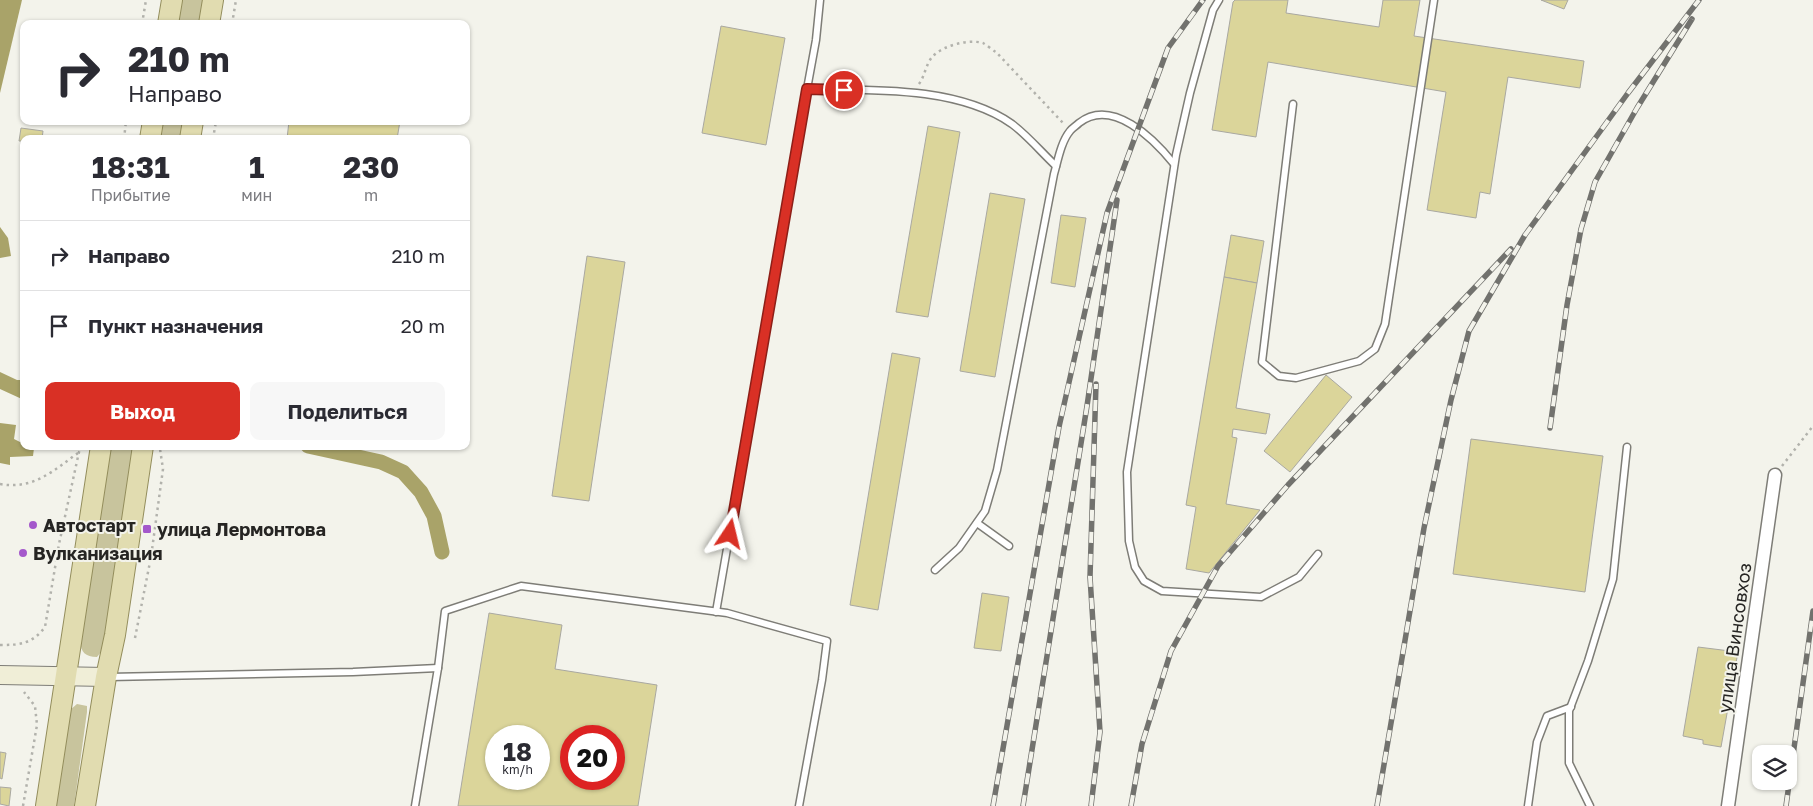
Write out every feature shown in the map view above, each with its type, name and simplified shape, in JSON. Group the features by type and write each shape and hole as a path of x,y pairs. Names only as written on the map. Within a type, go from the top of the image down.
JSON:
{"main road":[{"path":"169,20 172,0"},
{"path":"210,20 213,0"},
{"path":"46,806 101,450"},
{"path":"85,806 106,677 115,635 142,450"},
{"path":"0,675 106,677"}],"street":[{"name":"улица Винсовхоз","path":"1728,806 1776,475"}],"lane":[{"path":"716,612 816,40 820,0"},
{"path":"1219,0 1213,10 1190,93 1174,164 1127,472 1129,541 1135,567 1144,581 1162,591 1261,598 1299,577 1318,554"},
{"path":"1293,104 1262,362 1279,376 1296,378 1359,361 1375,349 1385,324 1434,0"},
{"path":"807,89 934,95 987,109 1012,125 1056,166"},
{"path":"934,570 959,548 985,511 997,470 1056,166 1070,130 1085,119 1097,115 1121,118 1142,131 1159,145 1174,164"},
{"path":"1590,806 1569,762 1569,711 1588,662 1613,579 1627,447"},
{"path":"976,523 1009,546"},
{"path":"415,806 438,668 445,611 521,586 727,613 827,641 822,680 799,806"},
{"path":"106,677 353,672 438,668"},
{"path":"1528,806 1537,742 1547,716 1571,707"}],"path":[{"path":"143,20 146,0"},
{"path":"233,20 236,0"},
{"path":"901,92 917,86 923,79 932,56 966,42 983,44 996,52 1070,130"},
{"path":"1776,475 1813,426"},
{"path":"135,638 151,557 163,469 161,450"},
{"path":"0,484 10,486 34,482 50,474 79,452"},
{"path":"0,645 27,642 38,637 45,627 79,452"},
{"path":"18,692 25,693 35,706 37,725 23,806"}],"shaded area":[{"path":"0,0 22,0 0,93"},
{"path":"179,0 204,0 201,20 176,20"},
{"path":"159,125 184,125 182,135 158,135"},
{"path":"0,227 8,238 11,256 0,258"},
{"path":"0,372 20,380 20,398 0,389"},
{"path":"0,423 16,425 14,439 20,442 20,450 34,450 33,456 10,457 10,465 0,463"},
{"path":"109,450 133,450 104,644 97,657 93,657 84,653 80,641"},
{"path":"77,704 87,706 87,712 74,806 56,806 70,710"}],"building":[{"path":"1235,0 1288,0 1286,13 1379,27 1383,0 1420,0 1414,36 1584,61 1580,88 1508,77 1490,194 1480,192 1476,218 1427,210 1446,92 1268,62 1256,137 1212,130 1233,2"},
{"path":"1541,0 1568,0 1564,9"},
{"path":"721,26 785,38 766,145 702,133"},
{"path":"289,125 399,125 398,135 287,135"},
{"path":"928,126 960,132 928,317 896,312"},
{"path":"21,128 43,131 42,135 20,135 19,141"},
{"path":"990,193 1025,199 995,377 960,371"},
{"path":"1061,215 1086,218 1075,287 1051,283"},
{"path":"1231,235 1264,241 1257,283 1224,277"},
{"path":"587,256 625,262 589,501 552,496"},
{"path":"1224,277 1257,283 1236,408 1270,414 1266,434 1233,429 1232,437 1237,438 1226,504 1260,510 1209,573 1186,569 1196,507 1186,505"},
{"path":"892,353 920,358 878,610 850,605"},
{"path":"1326,375 1352,397 1290,472 1264,451"},
{"path":"1471,439 1603,456 1585,592 1453,574"},
{"path":"982,593 1009,597 1001,651 974,648"},
{"path":"489,613 562,625 555,669 657,685 638,806 458,806"},
{"path":"1698,647 1738,652 1721,747 1703,744 1703,740 1683,736"},
{"path":"0,752 6,753 2,779 0,778"},
{"path":"0,787 11,788 9,806 0,804"}],"waterway":[{"path":"326,450 381,462 403,472 421,492 434,516 442,552"}],"railway":[{"path":"993,806 1059,427 1107,213 1168,48 1203,0"},
{"path":"1377,806 1424,528 1451,400 1469,331 1525,235 1628,93 1699,0"},
{"path":"1550,428 1567,305 1581,229 1595,182 1637,108 1692,19"},
{"path":"1023,806 1087,406 1117,200"},
{"path":"1131,806 1142,744 1171,651 1218,566 1288,485 1511,249"},
{"path":"1091,806 1100,732 1090,577 1096,384"},
{"path":"1786,806 1813,611"}],"place":[{"name":"Автостарт","path":"33,525"},
{"name":"улица Лермонтова","path":"147,529"},
{"name":"Вулканизация","path":"23,553"}],"route":[{"path":"730,534 807,89 844,90"}]}
